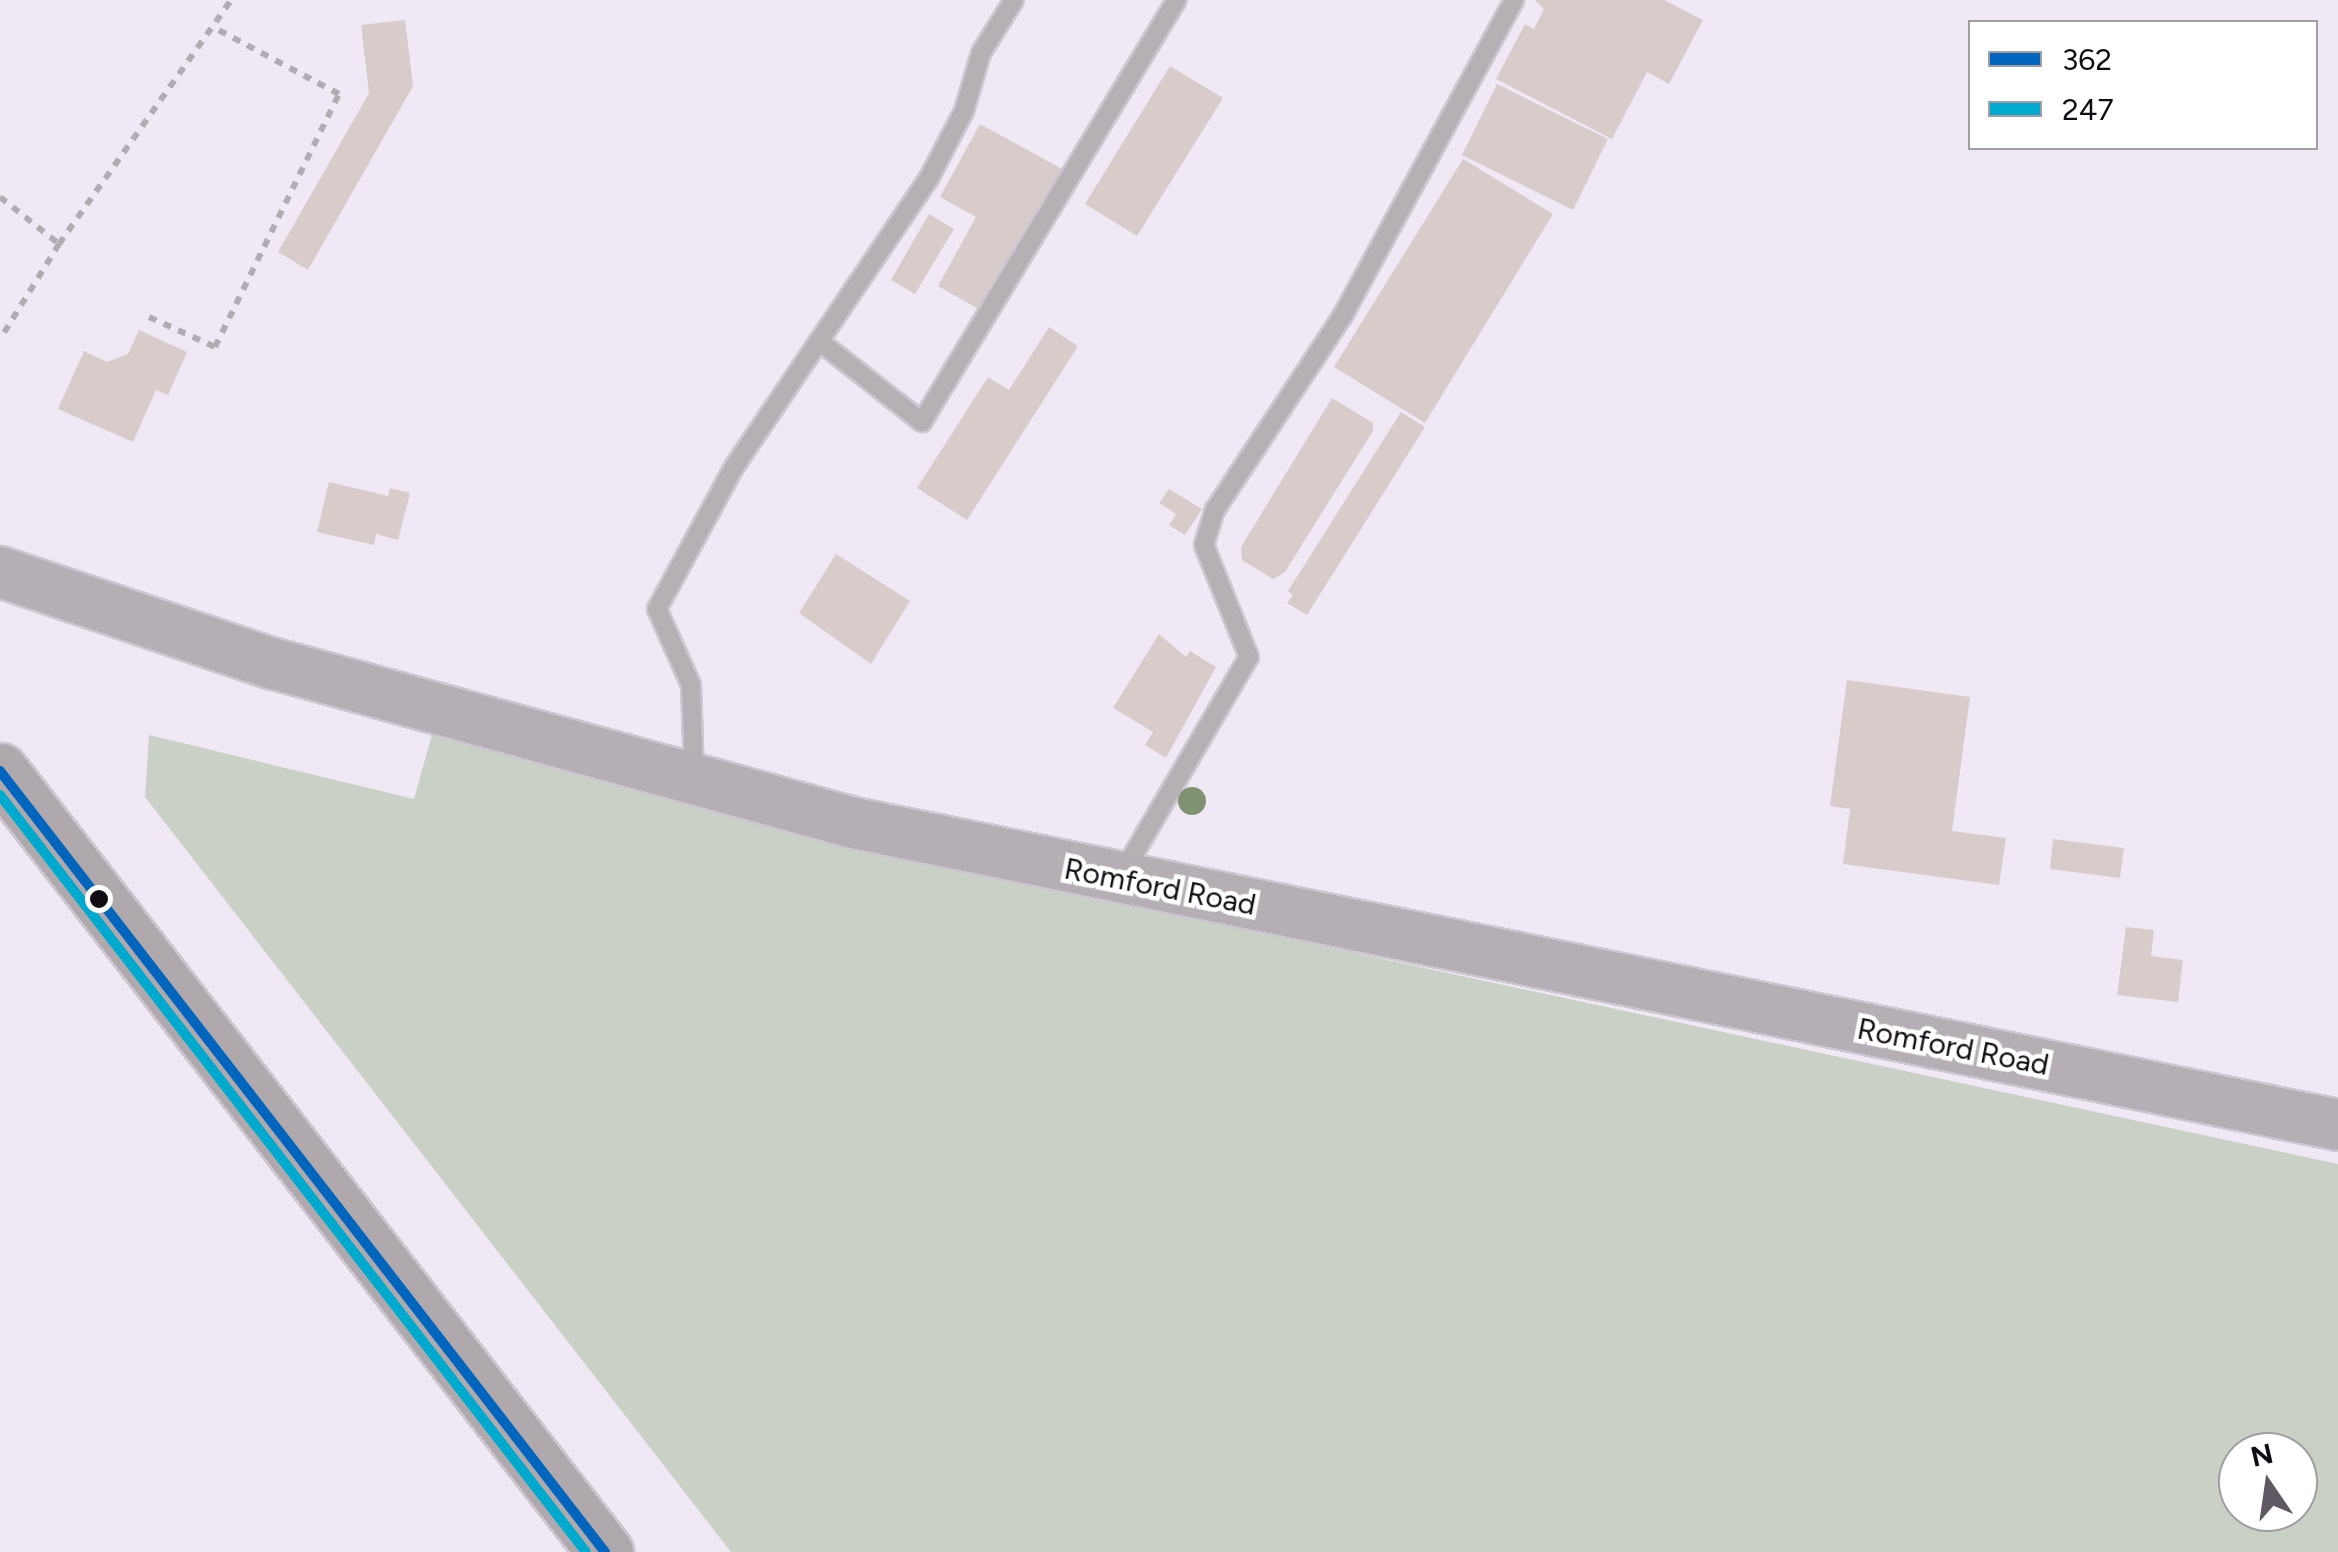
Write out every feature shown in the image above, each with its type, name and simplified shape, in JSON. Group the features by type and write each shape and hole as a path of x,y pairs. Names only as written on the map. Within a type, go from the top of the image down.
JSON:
{"main road":[{"name":"Romford Road","path":"0,572 271,663 854,823 2338,1125"},
{"path":"0,771 605,1552"}],"lane":[{"path":"694,781 690,685 658,622 661,596 734,468 930,178 964,111 981,53 1014,0"},
{"path":"818,342 922,422 1177,0"},
{"path":"1119,878 1186,775 1249,657 1204,545 1215,510 1342,316 1514,0"}],"path":[{"path":"0,339 59,244 215,28 231,0"},
{"path":"149,318 214,347 339,94 215,28"},
{"path":"0,197 59,244"}],"shaded area":[{"path":"433,731 759,825 2338,1164 2338,1552 731,1552 145,797 149,735 414,799"}],"building":[{"path":"1535,0 1664,0 1703,20 1669,84 1647,72 1612,139 1496,79 1525,24 1534,29 1544,9"},
{"path":"405,20 413,86 308,270 278,252 369,93 361,25"},
{"path":"1170,66 1223,98 1137,236 1085,204"},
{"path":"1497,84 1608,139 1573,210 1462,155"},
{"path":"980,124 1062,169 982,311 938,286 976,217 940,197"},
{"path":"1463,159 1553,214 1425,423 1334,367"},
{"path":"929,214 954,229 915,294 891,280"},
{"path":"1049,327 1078,346 967,520 917,488 988,377 1009,390"},
{"path":"139,330 187,352 168,395 156,390 133,442 58,409 84,351 107,362 128,354"},
{"path":"1332,398 1373,423 1373,431 1285,572 1273,579 1242,560 1241,547"},
{"path":"1401,412 1425,427 1307,615 1287,603 1293,595 1288,591"},
{"path":"329,482 388,496 390,488 410,493 398,540 376,534 374,545 317,532"},
{"path":"1169,489 1202,509 1185,535 1169,525 1176,514 1159,503"},
{"path":"836,554 910,601 871,664 799,613"},
{"path":"1159,634 1186,657 1190,651 1216,667 1166,758 1145,745 1153,732 1113,708"},
{"path":"1847,680 1970,697 1952,831 2006,838 1999,885 1843,864 1850,809 1830,806"},
{"path":"2053,839 2124,848 2120,878 2050,869"},
{"path":"2126,927 2154,930 2151,956 2183,960 2178,1002 2117,995"}],"transit line":[{"name":"362","path":"0,771 605,1552"},
{"name":"247","path":"0,795 586,1552"}]}
